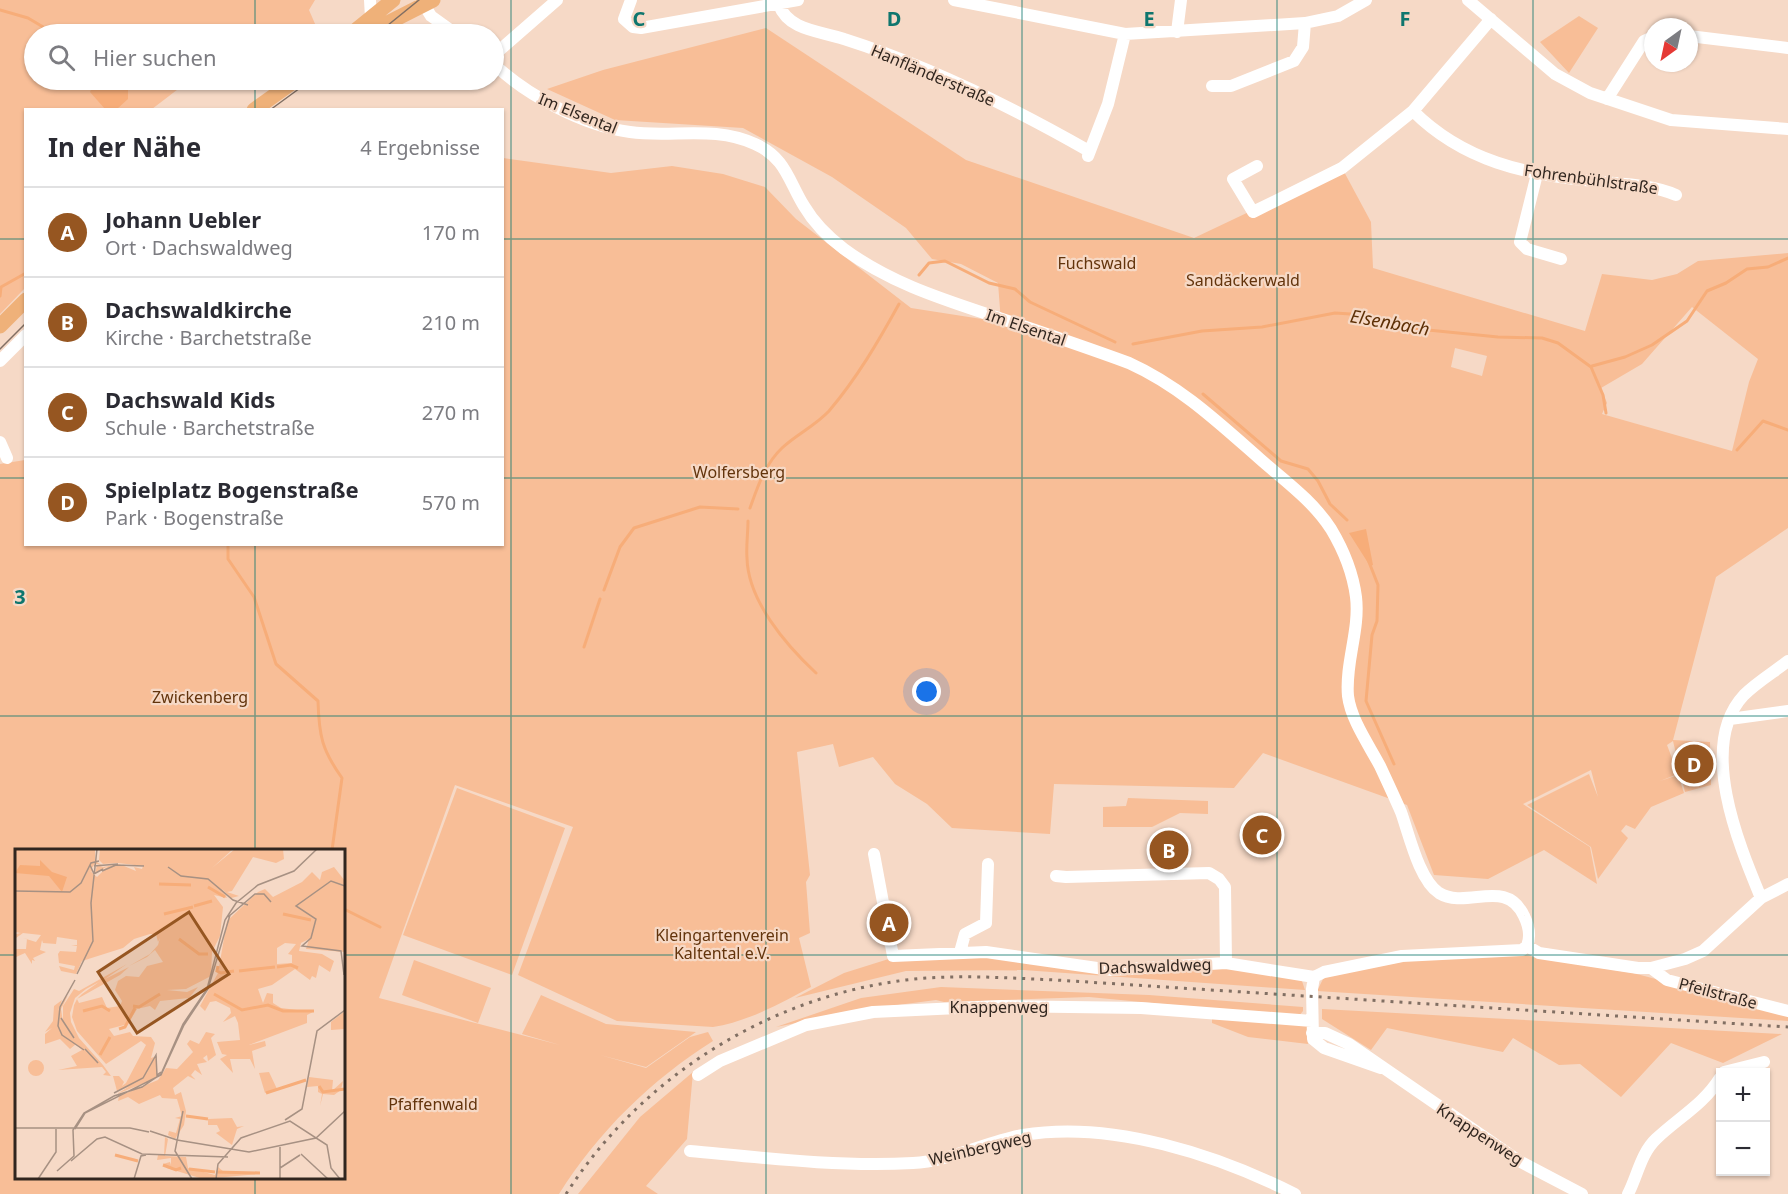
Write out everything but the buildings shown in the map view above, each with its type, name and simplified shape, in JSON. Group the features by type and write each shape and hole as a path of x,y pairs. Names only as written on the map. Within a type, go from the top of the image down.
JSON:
{"main road":[{"path":"364,24 390,1"},
{"path":"386,24 426,7"},
{"path":"257,108 282,90"},
{"path":"0,326 24,302"},
{"path":"0,335 24,311"}],"street":[{"path":"370,0 371,18"},
{"path":"504,47 557,0"},
{"path":"631,0 624,19 633,27 641,28 798,0"},
{"path":"954,0 1125,34 1305,23 1338,16 1366,0"},
{"path":"1177,32 1181,0"},
{"path":"1468,0 1566,82 1606,99 1671,120 1788,129"},
{"path":"375,24 390,1"},
{"name":"Hanfländerstraße","path":"779,5 783,15 804,28 884,52 957,83 1088,153 1108,104 1125,34"},
{"path":"426,7 445,24"},
{"path":"1257,166 1233,179 1253,212 1342,168 1413,111 1491,19"},
{"path":"1212,86 1231,86 1294,61 1303,47 1305,23"},
{"path":"1698,37 1788,48"},
{"path":"1606,99 1644,41"},
{"name":"Im Elsental","path":"504,73 524,90 606,127 631,132 722,133 756,145 769,152 788,172 803,205 819,227 844,249 904,285 1129,363 1163,381 1200,406 1296,489 1331,530 1349,569 1356,600 1348,698 1350,708 1396,800 1428,882 1446,896 1460,898 1489,894 1514,902 1527,924 1527,946"},
{"name":"Fohrenbühlstraße","path":"1413,111 1440,136 1479,158 1536,174 1654,188 1676,195"},
{"path":"1536,174 1520,242 1532,251 1561,259"},
{"path":"0,361 24,337"},
{"path":"0,442 7,458"},
{"path":"1761,898 1733,828 1726,791 1724,743 1726,728 1744,695 1788,661"},
{"path":"1730,719 1788,711"},
{"name":"Dachswaldweg","path":"874,854 893,956 960,952 1007,955 1111,970 1226,963 1314,977 1324,972 1402,956 1522,950 1527,946 1539,952 1651,968 1685,959 1703,951 1761,898 1788,884"},
{"path":"960,952 965,934 986,922 988,864"},
{"path":"1056,876 1066,878 1209,873 1219,879 1225,887 1226,963"},
{"name":"Pfeilstraße","path":"1651,968 1667,980 1788,1011"},
{"path":"1312,1027 1314,977"},
{"name":"Knappenweg","path":"698,1075 720,1061 806,1025 873,1012 1001,1006 1141,1008 1312,1027 1317,1045 1381,1068 1519,1161 1582,1194"},
{"path":"1740,1068 1764,1062"},
{"path":"1628,1194 1638,1167 1654,1141 1710,1095 1716,1085"},
{"name":"Weinbergweg","path":"690,1151 822,1164 916,1163 1024,1135 1080,1132 1139,1139 1208,1156 1295,1194"}],"green space":[{"path":"0,0 315,0 309,10 315,24 24,24 24,90 177,90 153,108 24,108 24,289 0,314"},
{"path":"1579,16 1598,28 1569,73 1540,42"},
{"path":"766,28 966,160 1194,238 1342,168 1371,222 1373,268 1585,331 1602,274 1652,280 1677,274 1698,261 1788,253 1788,528 1716,577 1673,740 1710,742 1711,785 1685,792 1673,741 1667,745 1678,774 1660,781 1678,775 1684,793 1651,807 1635,829 1626,825 1621,831 1628,838 1598,879 1591,847 1527,805 1589,774 1598,797 1591,770 1523,804 1590,847 1597,884 1544,850 1488,879 1434,875 1407,805 1263,753 1234,788 1054,784 1050,834 952,828 927,804 895,784 873,757 839,767 833,744 797,752 810,875 806,882 810,933 799,938 811,987 751,1016 713,1027 617,1021 518,975 573,827 455,785 379,998 560,1045 522,1034 541,995 606,1024 696,1032 646,1067 600,1055 646,1068 690,1037 708,1032 713,1041 668,1073 627,1109 591,1149 559,1194 0,1194 0,464 24,460 24,546 504,546 504,158 611,173 672,166 723,174 765,187 796,219 911,308 1001,322 998,283 961,264 932,259 906,228 832,177 743,128 615,120 547,89 603,70","holes":["1692,307 1758,359 1749,382 1732,451 1602,414 1607,403 1601,388 1642,364","1455,348 1487,356 1482,376 1451,367"]},
{"path":"457,788 565,828 512,975 403,935"},
{"path":"1128,798 1208,801 1208,814 1180,813 1152,827 1103,827 1103,807 1126,806"},
{"path":"979,954 1111,971 1225,966 1301,978 1305,990 1023,970 906,971 795,998 844,973 895,957"},
{"path":"1517,954 1633,973 1788,1014 1788,1021 1317,991 1324,977 1406,961"},
{"path":"414,960 491,988 478,1023 402,995"},
{"path":"941,987 1149,995 1303,1007 1303,1011 1298,1017 1089,997 944,1002 936,1000 867,1009 776,1027 861,998"},
{"path":"1322,1009 1782,1034 1723,1063 1671,1043 1621,1097 1580,1064 1559,1065 1513,1038 1503,1052 1387,1028 1371,1050 1322,1019"},
{"path":"1212,1015 1307,1026 1308,1044 1248,1037 1212,1023"},
{"path":"693,1072 687,1139 646,1186 658,1194 578,1194 640,1117"}],"shaded area":[{"path":"91,90 128,90 128,99 118,108 104,108 90,92"},
{"path":"1366,529 1373,565 1370,566 1349,533"}],"waterway":[{"path":"0,10 28,18 38,24"},
{"path":"1592,366 1625,357 1652,345 1687,321 1707,291 1726,283 1747,269 1768,267 1788,258"},
{"name":"Elsenbach","path":"919,275 929,263 945,261 989,283 1015,289 1030,302 1115,342"},
{"path":"0,296 1,287 24,274"},
{"path":"750,508 763,476 776,454 829,411 867,359 899,304"},
{"name":"Elsenbach","path":"1133,344 1202,331 1262,327 1335,313 1366,315 1408,328 1498,337 1542,338 1558,343 1591,367 1603,395 1606,413"},
{"path":"1203,394 1281,461 1308,469 1318,481 1330,504 1347,520"},
{"name":"Elsenbach","path":"1737,450 1763,421 1788,430"},
{"path":"604,590 620,547 634,528 700,507 738,509"},
{"path":"748,521 749,574 761,606 781,636 816,673"},
{"path":"228,546 228,559 254,597 276,664 318,701 323,742 342,778 332,849"},
{"path":"1367,557 1378,585 1377,621 1372,635 1366,701 1394,764"},
{"path":"584,647 600,599"},
{"path":"345,910 380,927"}],"tram line":[{"path":"389,24 419,0"},
{"path":"273,108 297,90"},
{"path":"0,349 24,325"}],"railway":[{"path":"566,1194 596,1152 631,1114 670,1079 712,1050 758,1024 805,1004 855,989 906,980 962,977 1056,980 1788,1027"}],"place":[{"name":"Spielplatz Bogenstraße","path":"1694,764"},
{"name":"Dachswald Kids","path":"1262,835"},
{"name":"Dachswaldkirche","path":"1169,850"},
{"name":"Johann Uebler","path":"889,923"}],"park label":[{"name":"Fuchswald","path":"1097,263"},
{"name":"Sandäckerwald","path":"1243,280"},
{"name":"Wolfersberg","path":"739,472"},
{"name":"Zwickenberg","path":"200,697"},
{"name":"Kleingartenverein Kaltental e.V.","path":"722,944"},
{"name":"Pfaffenwald","path":"433,1104"}]}
